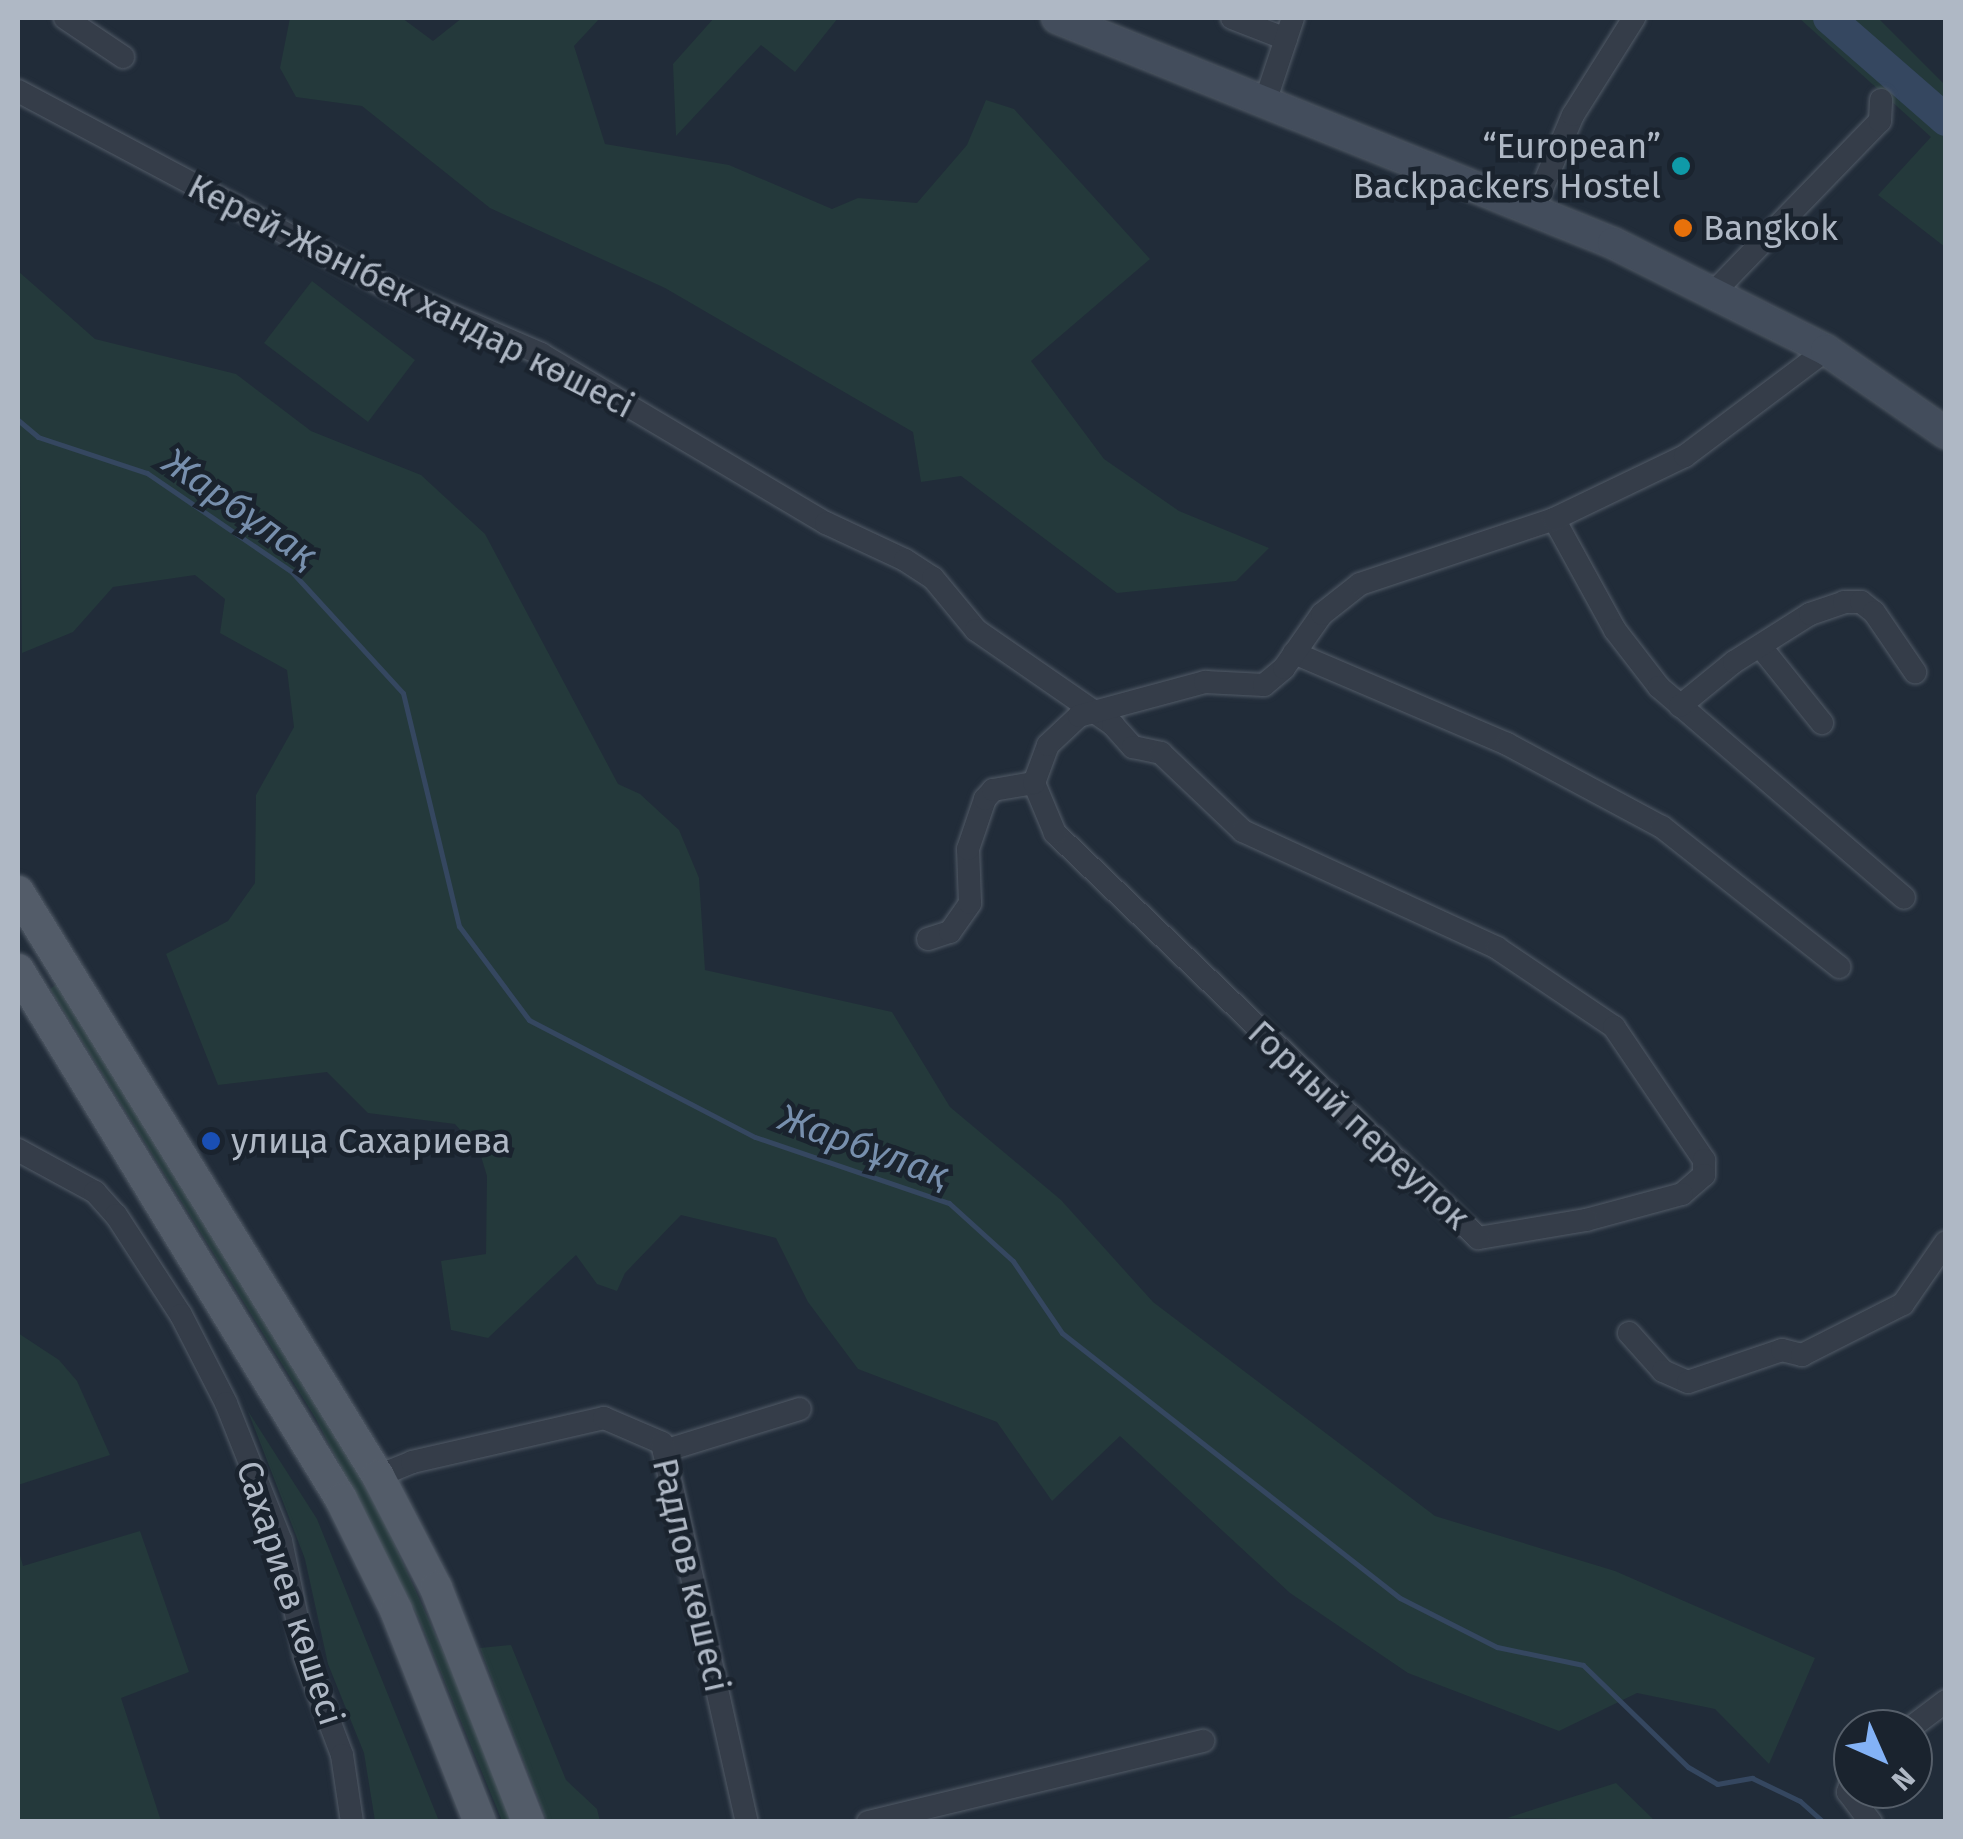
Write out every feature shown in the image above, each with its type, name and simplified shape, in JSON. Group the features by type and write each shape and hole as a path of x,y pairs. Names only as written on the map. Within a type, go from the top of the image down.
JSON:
{"main road":[{"path":"18,892 378,1476 436,1588 528,1822"},
{"path":"18,970 341,1499 396,1610 480,1822"}],"street":[{"path":"65,18 124,56"},
{"path":"1057,18 1532,210 1714,292 1826,350 1946,433"},
{"path":"1232,18 1289,28 1264,102"},
{"path":"1532,210 1573,115 1634,18"},
{"name":"Керей-Жәнібек хандар көшесі","path":"18,91 388,288 541,354 826,524 906,560 933,578 976,630 1093,710"},
{"path":"1714,292 1880,121 1881,100"},
{"path":"928,939 950,932 970,903 968,848 985,800 993,790 1034,783 1042,776 1048,746 1093,710 1204,682 1264,685 1322,614 1360,584 1554,519 1685,456 1826,350"},
{"path":"1554,519 1615,630 1680,706 1904,898"},
{"path":"1680,706 1810,614 1860,602 1915,672"},
{"path":"1760,646 1822,723"},
{"path":"1294,653 1507,744 1662,827 1839,967"},
{"name":"Горный переулок","path":"1034,783 1055,832 1478,1238 1586,1220 1682,1194 1704,1176 1704,1160 1614,1028 1496,948 1242,831 1161,753 1134,747 1093,710"},
{"name":"Сахариев көшесі","path":"18,1150 95,1192 116,1214 181,1315 226,1403 281,1541 305,1657 342,1756 352,1822"},
{"path":"1629,1333 1664,1371 1688,1382 1782,1350 1802,1355 1904,1304 1946,1242"},
{"path":"664,1451 800,1409"},
{"name":"Радлов көшесі","path":"378,1476 412,1462 604,1418 662,1443 747,1822"},
{"path":"868,1822 1203,1741"}],"green space":[{"path":"290,18 402,18 433,41 462,18 600,18 574,46 605,144 729,165 832,209 858,198 917,203 967,145 986,100 1014,109 1150,259 1031,361 1104,459 1179,511 1269,548 1236,581 1117,593 961,476 921,482 913,432 665,288 490,208 362,106 296,97 280,68"},
{"path":"714,18 838,18 795,72 761,45 676,136 673,64"},
{"path":"1799,18 1878,18 1945,85 1945,247 1878,195 1931,137"},
{"path":"18,271 95,339 236,374 311,431 421,475 485,534 618,784 640,794 679,830 699,878 705,970 892,1012 950,1107 1061,1200 1153,1302 1435,1516 1615,1571 1815,1658 1769,1764 1715,1709 1637,1693 1559,1731 1408,1673 1290,1593 1120,1436 1052,1501 997,1422 858,1369 808,1302 776,1238 681,1215 625,1273 617,1291 597,1284 576,1255 488,1338 451,1330 441,1261 486,1254 487,1176 480,1153 455,1124 368,1113 327,1072 218,1085 166,954 228,921 255,883 256,795 294,727 287,670 220,633 225,599 195,575 113,587 73,632 22,653"},
{"path":"312,281 415,360 368,422 264,343"},
{"path":"57,984 325,1413 385,1523 484,1742 511,1821 502,1821 419,1619 316,1419 50,989"},
{"path":"18,1333 59,1360 77,1381 110,1455 18,1485"},
{"path":"248,1411 317,1519 439,1821 375,1821 364,1753 328,1664 305,1559"},
{"path":"140,1531 189,1672 121,1698 161,1821 18,1821 18,1548 23,1566"},
{"path":"511,1645 566,1780 597,1809 600,1821 547,1821 480,1648"},
{"path":"1616,1783 1655,1821 1507,1818"}],"waterway":[{"path":"1829,18 1946,120"},
{"name":"Жарбұлақ","path":"18,420 38,437 147,473 292,572 403,693 459,926 529,1020 755,1137 949,1203 1013,1261 1062,1333 1400,1598 1497,1647 1583,1665 1688,1767 1717,1784 1752,1778 1800,1801 1823,1822"}],"place":[{"name":"“European” Backpackers Hostel","path":"1681,166"},
{"name":"Bangkok","path":"1683,228"},
{"name":"улица Сахариева","path":"211,1141"}]}
